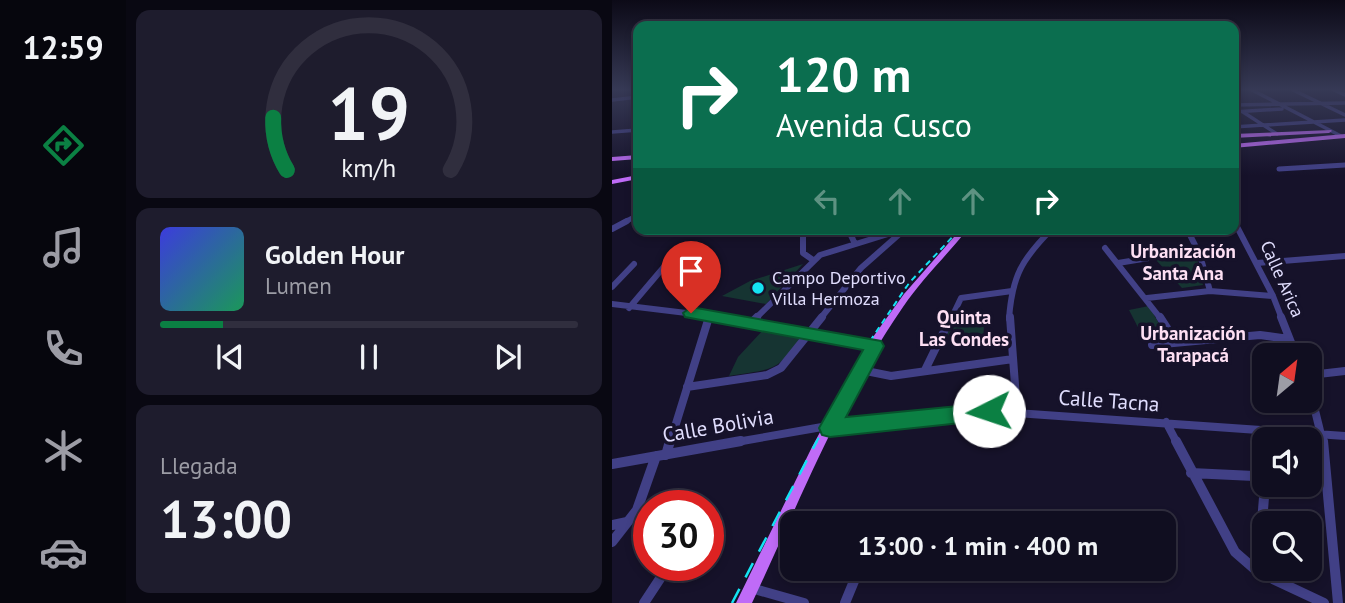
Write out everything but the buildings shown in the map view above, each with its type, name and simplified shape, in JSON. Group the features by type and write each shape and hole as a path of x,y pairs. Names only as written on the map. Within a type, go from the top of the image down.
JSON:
{"main road":[{"path":"1239,136 1324,132 1339,134"},
{"path":"1277,134 1289,141"},
{"path":"1239,145 1339,134"},
{"path":"612,159 633,157"},
{"path":"612,180 633,176"},
{"path":"794,511 830,428 875,346 911,290 960,235"},
{"path":"744,603 780,540"}],"street":[{"path":"1251,118 1277,134"},
{"path":"1307,118 1339,134 1345,143"},
{"path":"1239,127 1344,118"},
{"path":"612,132 633,131"},
{"path":"1279,169 1345,165"},
{"path":"612,229 633,218"},
{"name":"Calle Arica","path":"1239,231 1274,296 1291,343"},
{"path":"803,235 803,253 813,260"},
{"path":"851,235 855,244"},
{"path":"752,321 813,260 830,250 885,235"},
{"path":"687,387 775,372 786,363 807,333 861,268 898,235"},
{"path":"1017,412 1012,290 1027,255 1046,235"},
{"path":"1190,235 1200,255 1210,290"},
{"path":"1105,248 1147,298 1176,342"},
{"path":"1118,263 1173,254 1200,255"},
{"path":"629,307 674,255"},
{"path":"1257,263 1345,257"},
{"path":"612,287 634,264"},
{"path":"925,370 961,298 1012,290"},
{"path":"1147,298 1210,290 1274,296"},
{"path":"612,304 752,321 875,346"},
{"path":"612,542 637,510 661,456 710,315"},
{"path":"1152,345 1260,335 1289,339"},
{"path":"861,370 891,376 1013,359"},
{"path":"1322,374 1345,371"},
{"name":"Calle Tacna","path":"830,428 963,413 1017,412 1252,428"},
{"path":"1166,422 1235,552 1252,567"},
{"name":"Calle Bolivia","path":"612,464 830,428"},
{"path":"1322,433 1329,478 1338,603"},
{"name":"Calle Tacna","path":"1322,433 1345,436"},
{"path":"1191,472 1252,476"},
{"path":"612,525 627,522"},
{"path":"644,603 658,581"},
{"path":"845,603 854,581"},
{"path":"1277,581 1324,603"},
{"path":"751,588 804,603"}],"green space":[{"path":"1175,256 1197,258 1203,285 1182,288 1156,260"},
{"name":"Campo Deportivo Villa Hermoza","path":"803,264 766,304 722,296 750,281"},
{"path":"1149,306 1166,336 1144,339 1129,310"},
{"path":"985,311 983,341 942,345 956,315"},
{"path":"765,328 804,335 787,356 773,367 729,376 738,357"}],"railway":[{"path":"816,443 868,344 909,283 954,235"},
{"path":"732,603 817,441"}],"place":[{"name":"Campo Deportivo Villa Hermoza","path":"758,288"}],"district":[{"name":"Urbanización Santa Ana","path":"1183,262"},
{"name":"Quinta Las Condes","path":"964,328"},
{"name":"Urbanización Tarapacá","path":"1193,344"}],"route":[{"path":"691,313 752,321 875,346 830,428 841,429 989,411"}]}
